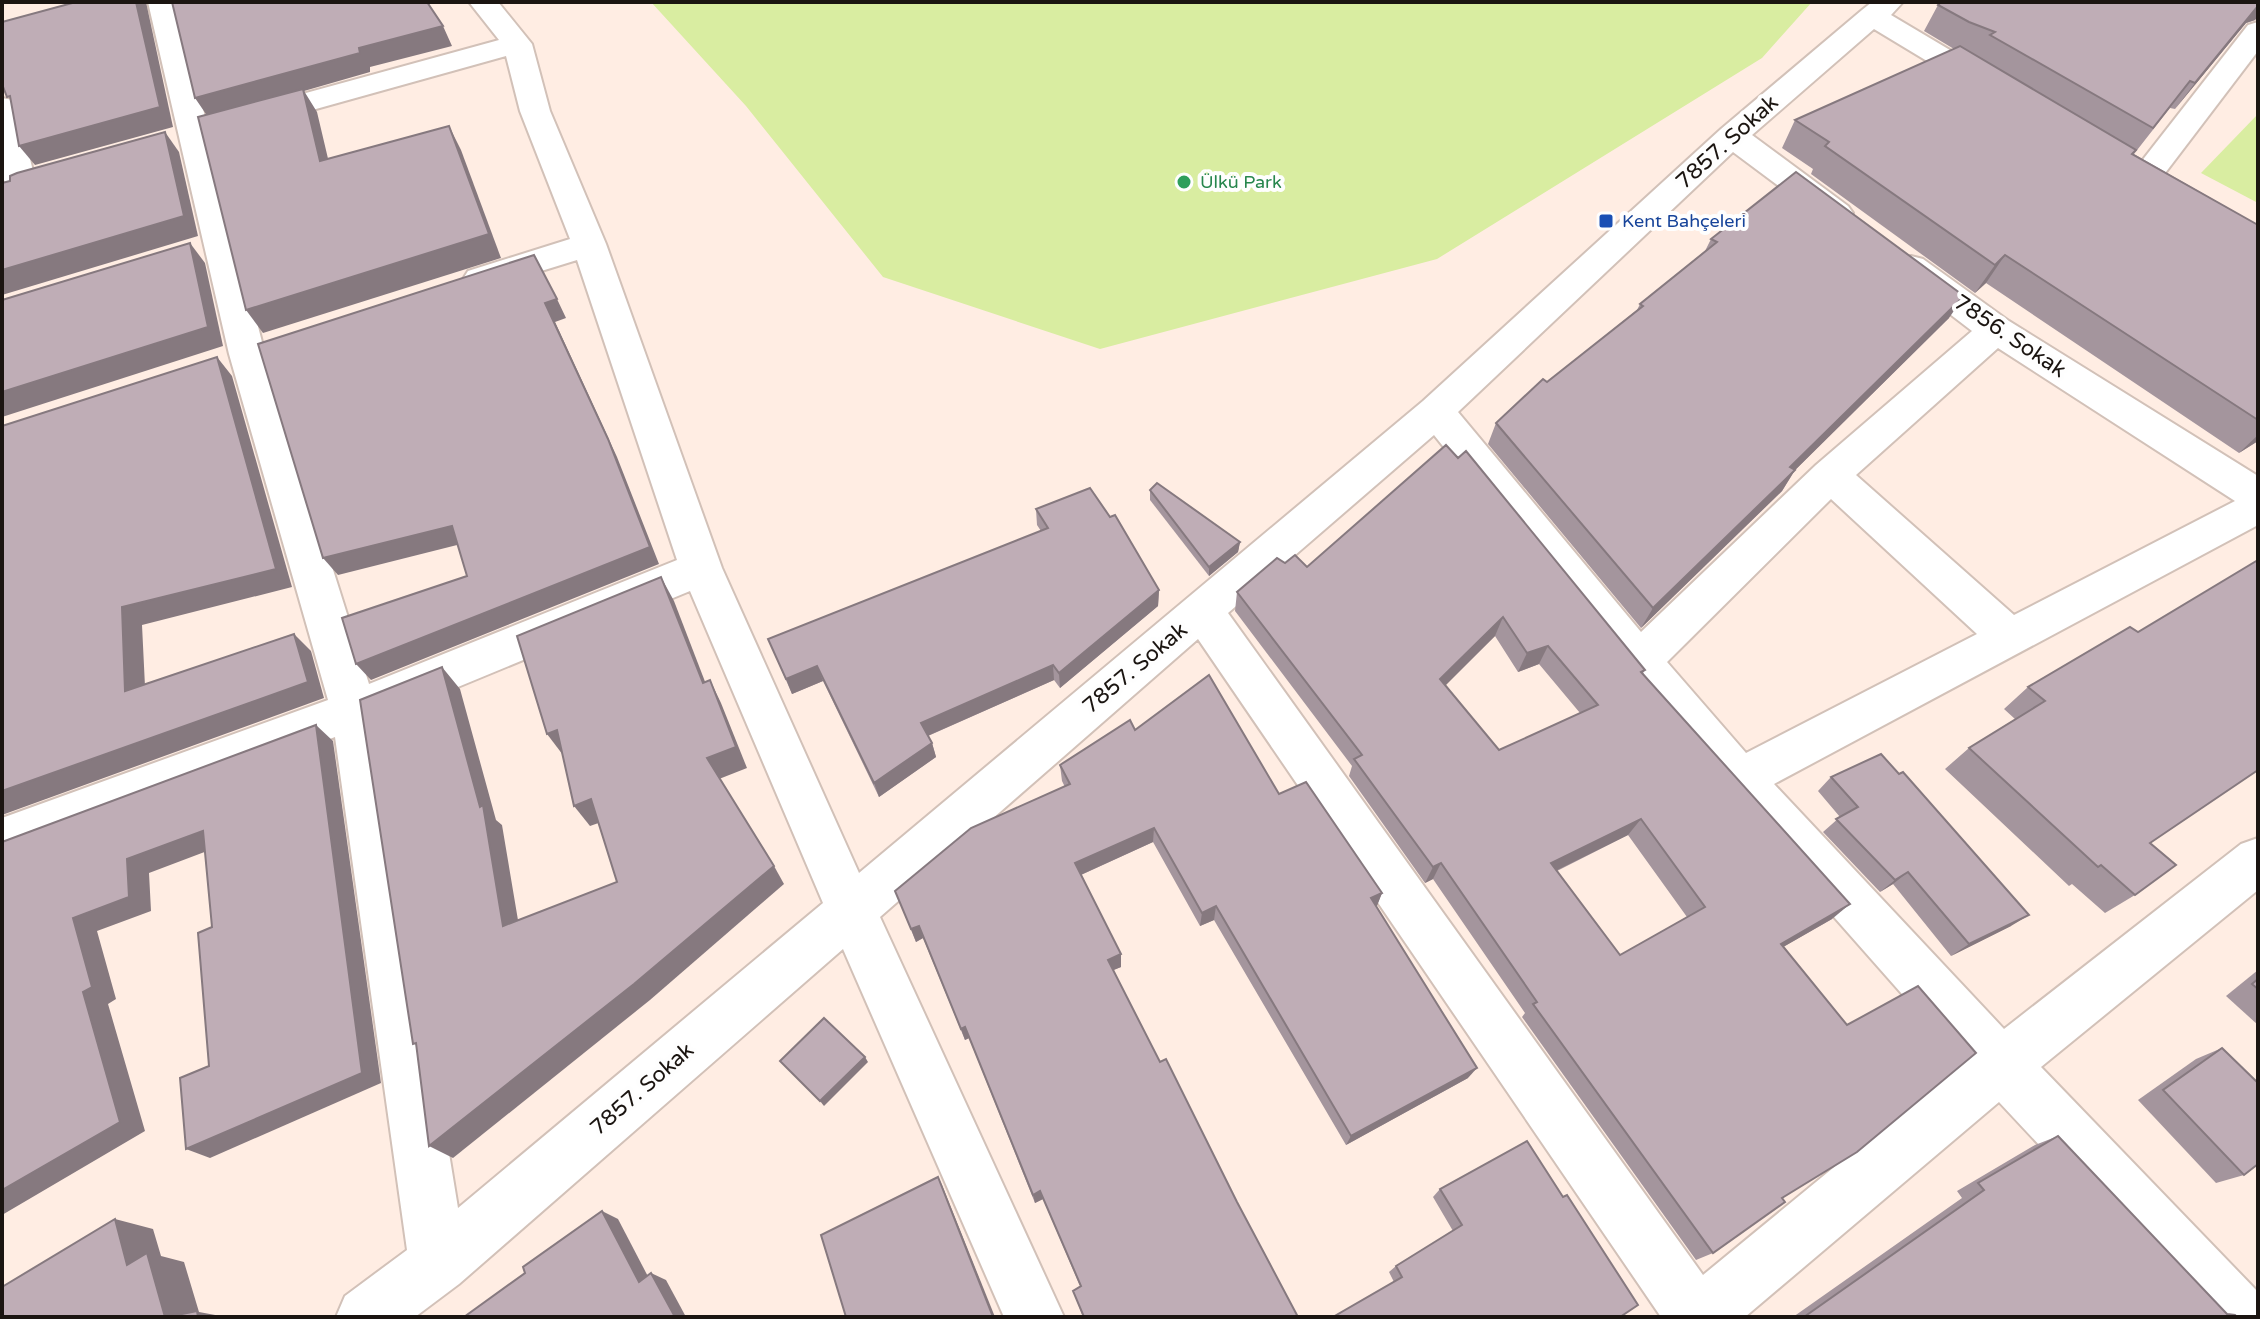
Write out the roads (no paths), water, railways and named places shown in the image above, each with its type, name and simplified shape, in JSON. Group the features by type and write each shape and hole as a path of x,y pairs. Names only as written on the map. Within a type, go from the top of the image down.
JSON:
{"street":[{"path":"162,2 179,138 205,248 248,354 354,710 438,1263"},
{"path":"483,2 517,44 535,111 589,244 701,568 1034,1317"},
{"path":"2245,2 2258,7"},
{"path":"1880,9 2022,105"},
{"name":"7857. Sokak","path":"366,1317 438,1263 1436,411 1732,136 1880,9"},
{"path":"2117,161 2157,185 2258,31"},
{"path":"179,138 517,44"},
{"path":"2,107 24,182"},
{"name":"7856. Sokak","path":"1732,136 1996,330 2258,496"},
{"path":"455,287 589,244"},
{"path":"1639,662 1830,475 1996,330"},
{"path":"1436,411 1639,662 1740,779 2001,1065 2241,1317"},
{"path":"1830,475 2010,637"},
{"path":"1740,779 2258,507"},
{"path":"2,840 354,710 701,568"},
{"path":"1202,610 1698,1317 2001,1065 2258,860"}],"place":[{"name":"Ülkü Park","path":"1184,182"},
{"name":"Kent Bahçeleri","path":"1606,221"}]}
